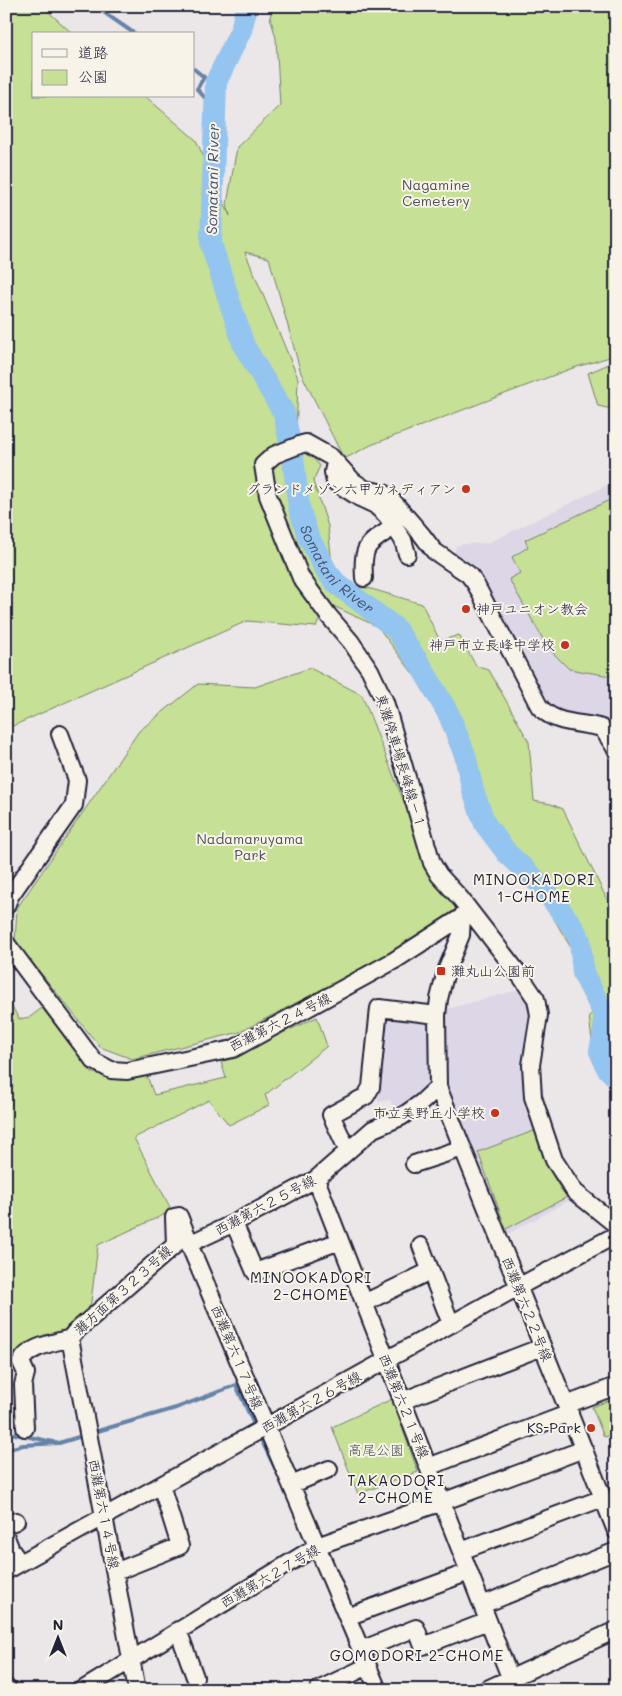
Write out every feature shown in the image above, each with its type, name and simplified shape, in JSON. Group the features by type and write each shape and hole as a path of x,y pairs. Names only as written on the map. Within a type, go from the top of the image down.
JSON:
{"street":[{"name":"東灘停車場長峰線－１","path":"333,460 306,443 274,455 263,465 268,496 301,578 328,615 351,642 370,670 385,702 432,863 464,912"},
{"path":"333,460 333,472 336,482 360,498 375,505 386,515 403,540 407,554"},
{"path":"333,460 365,489 384,493 422,535 434,552 468,574 475,583 544,713 558,720 602,728 616,749"},
{"path":"364,578 363,561 367,546 394,528"},
{"path":"6,906 10,896 74,805 77,780 60,734"},
{"path":"438,1087 437,1015 439,999 446,971 461,935 464,912"},
{"path":"464,912 522,978 536,999 539,1015 531,1065 534,1096 554,1160 574,1192 616,1224"},
{"name":"西灘第六２４号線","path":"7,944 94,1061 111,1070 127,1072 233,1049 395,960 464,912"},
{"path":"348,1150 331,1115 366,1096 370,1087 379,1008 437,1015"},
{"name":"西灘第六２２号線","path":"438,1087 616,1532"},
{"name":"西灘第六２５号線","path":"189,1244 234,1223 316,1179 373,1129 401,1117 438,1087"},
{"path":"414,1164 463,1148"},
{"name":"西灘第六２１号線","path":"316,1179 512,1684"},
{"name":"灘方面第３２３号線","path":"70,1338 175,1245 174,1217 178,1216 188,1236 189,1244"},
{"path":"234,1223 255,1272 340,1241"},
{"name":"西灘第六２６号線","path":"13,1567 518,1287 616,1235"},
{"name":"西灘第六１７号線","path":"189,1244 378,1690"},
{"path":"421,1246 451,1324"},
{"path":"364,1304 430,1271"},
{"path":"25,1428 23,1385 26,1373 21,1362 24,1356 34,1349 70,1338"},
{"name":"西灘第六１４号線","path":"70,1338 137,1690"},
{"path":"402,1401 542,1347"},
{"path":"428,1467 568,1409 616,1386"},
{"name":"西灘第六２７号線","path":"82,1690 317,1546 442,1502 584,1448"},
{"path":"291,1485 329,1469"},
{"path":"115,1572 180,1546 161,1485"},
{"path":"461,1551 603,1498"},
{"path":"6,1537 11,1550 13,1567"},
{"path":"482,1605 616,1551"},
{"path":"347,1617 469,1572"},
{"path":"361,1650 416,1628 423,1646 488,1621"},
{"path":"178,1630 195,1677"},
{"path":"485,1690 512,1684 616,1630"},
{"path":"318,1690 368,1666"}],"shaded area":[{"name":"神戸市立長峰中学校","path":"616,481 616,741 545,706 476,572 454,554 456,546 488,543"},
{"name":"市立美野丘小学校","path":"523,989 531,1004 548,1164 556,1180 572,1199 506,1235 448,1092 443,1010"},
{"name":"市立美野丘小学校","path":"384,1013 429,1018 429,1087 397,1114 390,1100 378,1102 377,1088"}],"green space":[{"name":"Nagamine Cemetery","path":"6,6 42,6 71,32 32,32 32,98 147,98 196,140 230,216 227,204 237,147 280,105 276,38 270,17 273,6 616,6 616,355 570,369 371,445 344,459 301,373 269,258 245,252 298,378 296,438 320,466 313,481 328,526 334,585 368,588 422,604 440,641 459,635 476,666 489,670 529,742 534,801 551,804 563,809 616,915 616,1093 595,1067 589,1016 604,1001 596,982 591,982 544,902 498,855 484,834 449,726 378,627 327,603 316,627 247,621 6,729"},
{"path":"616,361 616,410 598,406 588,373"},
{"path":"616,497 616,677 569,669 548,648 509,579 520,573 512,557 528,547 525,540"},
{"name":"Nadamaruyama Park","path":"310,668 362,695 425,856 457,903 456,909 377,961 240,1032 132,1059 100,1047 15,941 17,908 139,731 198,684 255,687"},
{"path":"6,996 19,1019 30,1017 42,1008 92,1073 147,1076 154,1095 226,1078 221,1062 317,1017 327,1046 265,1095 269,1105 229,1125 209,1100 134,1138 172,1211 98,1245 90,1310 61,1333 20,1348 6,1361"},
{"path":"536,1130 548,1165 556,1182 567,1197 506,1229 478,1152"},
{"path":"616,1398 616,1433 604,1437 592,1407"},
{"name":"高尾公園","path":"392,1399 418,1472 358,1494 332,1427"}],"waterway":[{"path":"95,6 132,32"},
{"name":"Somatani River","path":"247,6 241,30 216,82 211,244 244,346 284,413 293,458 299,508 308,536 327,572 337,584 395,628 421,666 449,715 465,755 473,791 485,824 507,853 541,885 573,927 580,941 583,973 604,1014 604,1031 600,1051 607,1068 616,1077"},
{"path":"195,70 204,77 197,89 215,109"},
{"path":"91,1433 176,1408 236,1385 256,1429"},
{"path":"6,1432 53,1442"},
{"path":"6,1450 23,1445 59,1443 85,1435"},
{"path":"259,1435 279,1476"}],"place":[{"name":"グランドメゾン六甲カネディアン","path":"466,489"},
{"name":"神戸ユニオン教会","path":"466,609"},
{"name":"神戸市立長峰中学校","path":"565,645"},
{"name":"灘丸山公園前","path":"441,971"},
{"name":"市立美野丘小学校","path":"495,1113"},
{"name":"KS-Park","path":"591,1428"}],"district":[{"name":"MINOOKADORI 1-CHOME","path":"534,888"},
{"name":"MINOOKADORI 2-CHOME","path":"311,1286"},
{"name":"TAKAODORI 2-CHOME","path":"396,1490"},
{"name":"GOMODORI 2-CHOME","path":"417,1656"}]}
